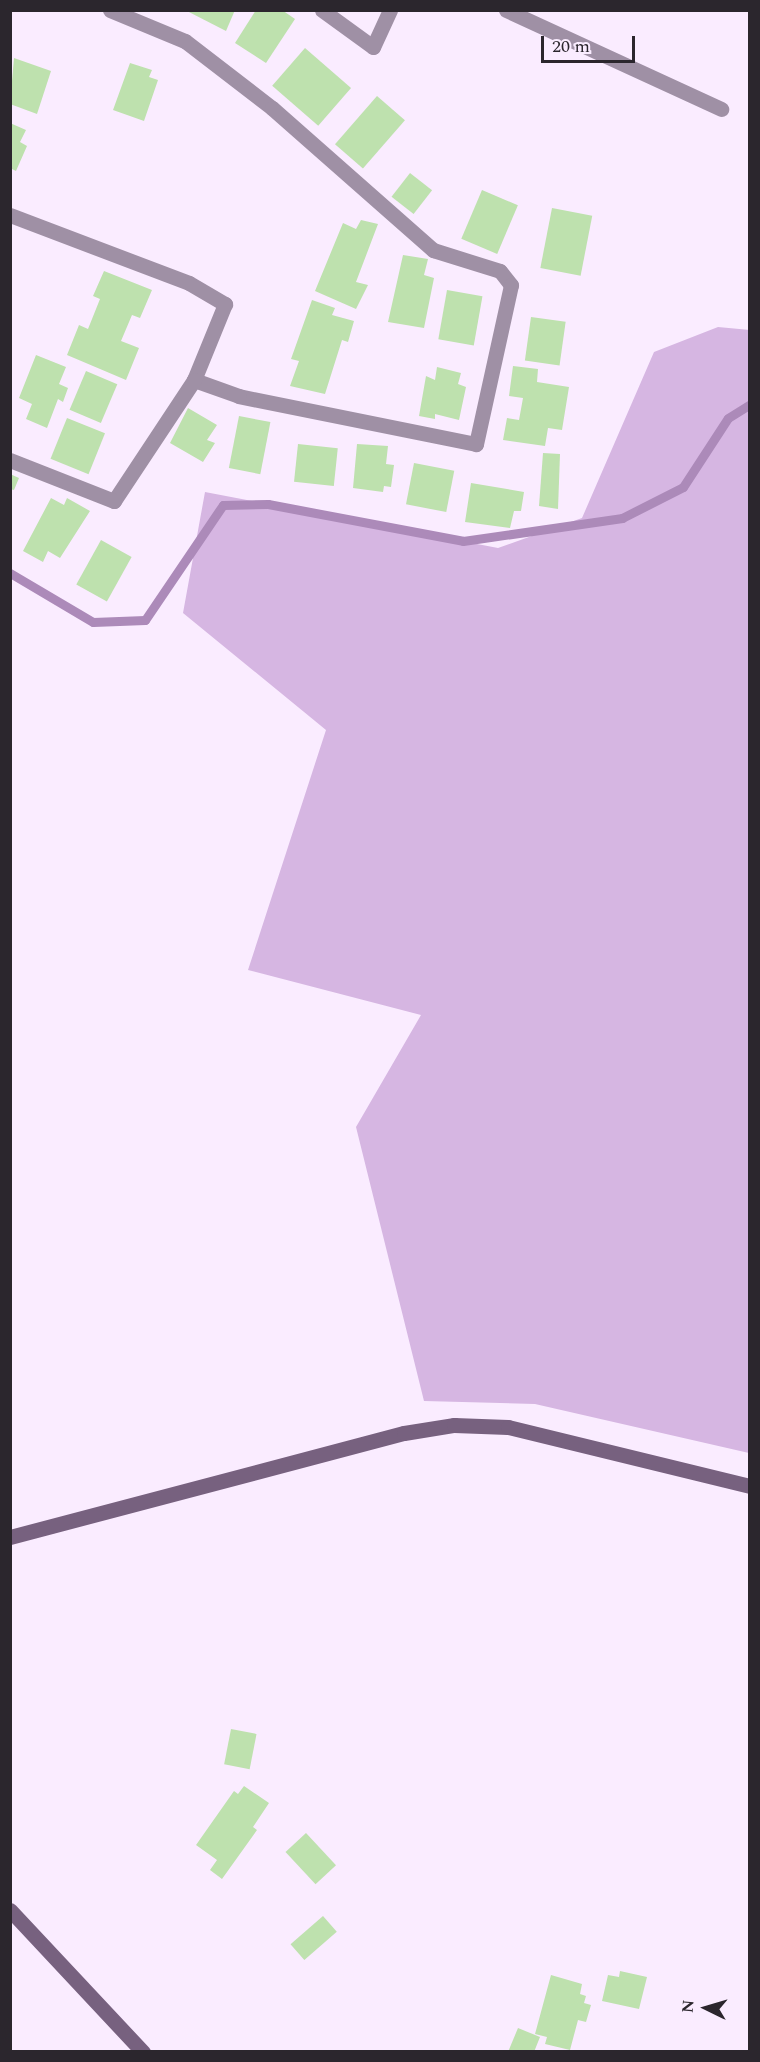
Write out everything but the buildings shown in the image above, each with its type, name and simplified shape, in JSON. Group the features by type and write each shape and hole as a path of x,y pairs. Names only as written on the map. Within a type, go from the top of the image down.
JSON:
{"street":[{"path":"111,10 185,41 272,108 433,250 500,271 511,285 476,444 239,396 194,380"},
{"path":"322,10 373,47 390,10"},
{"path":"506,10 721,109"},
{"path":"10,215 189,283 225,304 194,380 114,501 10,460"},
{"path":"10,1537 404,1433 454,1425 508,1427 750,1486"},
{"path":"10,1910 143,2052"}],"shaded area":[{"path":"718,327 750,330 749,1453 535,1404 424,1401 356,1127 421,1015 248,970 326,730 183,613 205,492 498,548 582,518 654,352"}],"waterway":[{"path":"10,573 93,622 145,620 223,505 268,504 463,541 622,518 683,487 728,418 750,404"}]}
